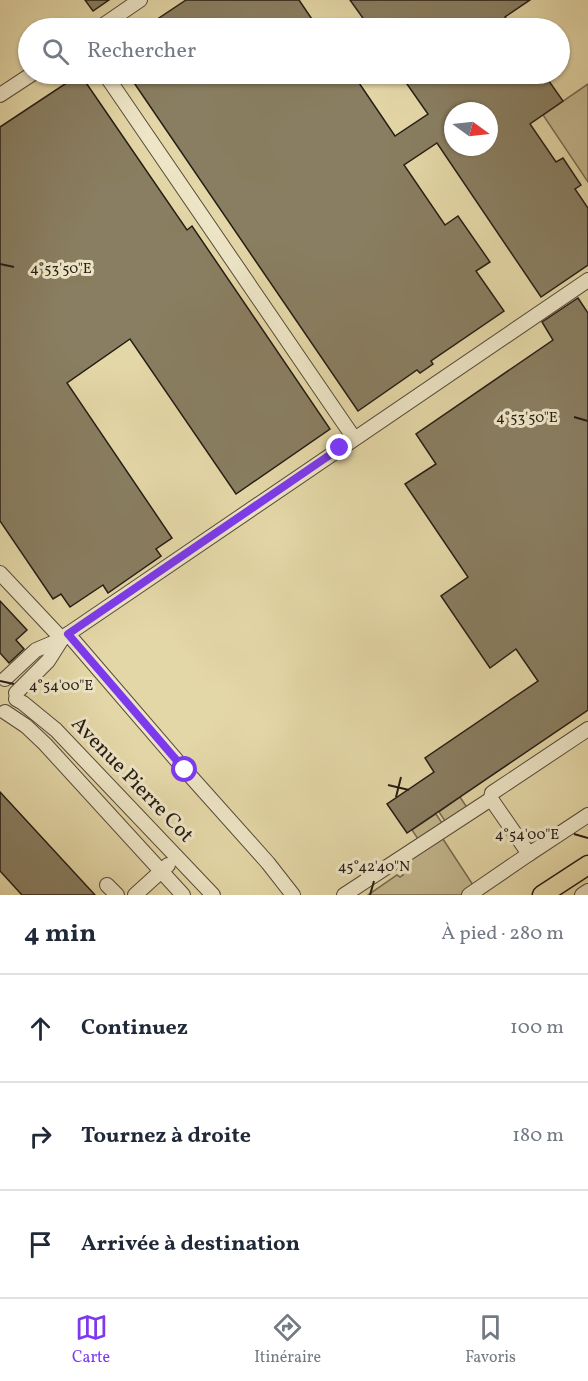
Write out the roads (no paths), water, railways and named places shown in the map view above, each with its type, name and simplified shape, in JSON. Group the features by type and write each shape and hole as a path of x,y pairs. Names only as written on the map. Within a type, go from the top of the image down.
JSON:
{"main road":[{"path":"542,895 588,865"}],"street":[{"path":"114,18 140,0"},
{"path":"0,95 18,83"},
{"path":"112,84 354,438"},
{"path":"2,679 36,650 65,637 588,280"},
{"path":"0,573 65,637 268,863 292,895"},
{"path":"2,713 14,704 16,696 48,661 65,637"},
{"name":"Avenue Pierre Cot","path":"2,679 10,682 16,696 56,730 213,895"},
{"name":"Avenue Pierre Cot","path":"2,713 26,726 45,744 183,895"},
{"path":"529,854 491,799 492,792 588,729"},
{"path":"345,895 491,799"},
{"path":"469,895 588,815"},
{"path":"135,895 176,857"},
{"path":"582,895 588,891"}]}
